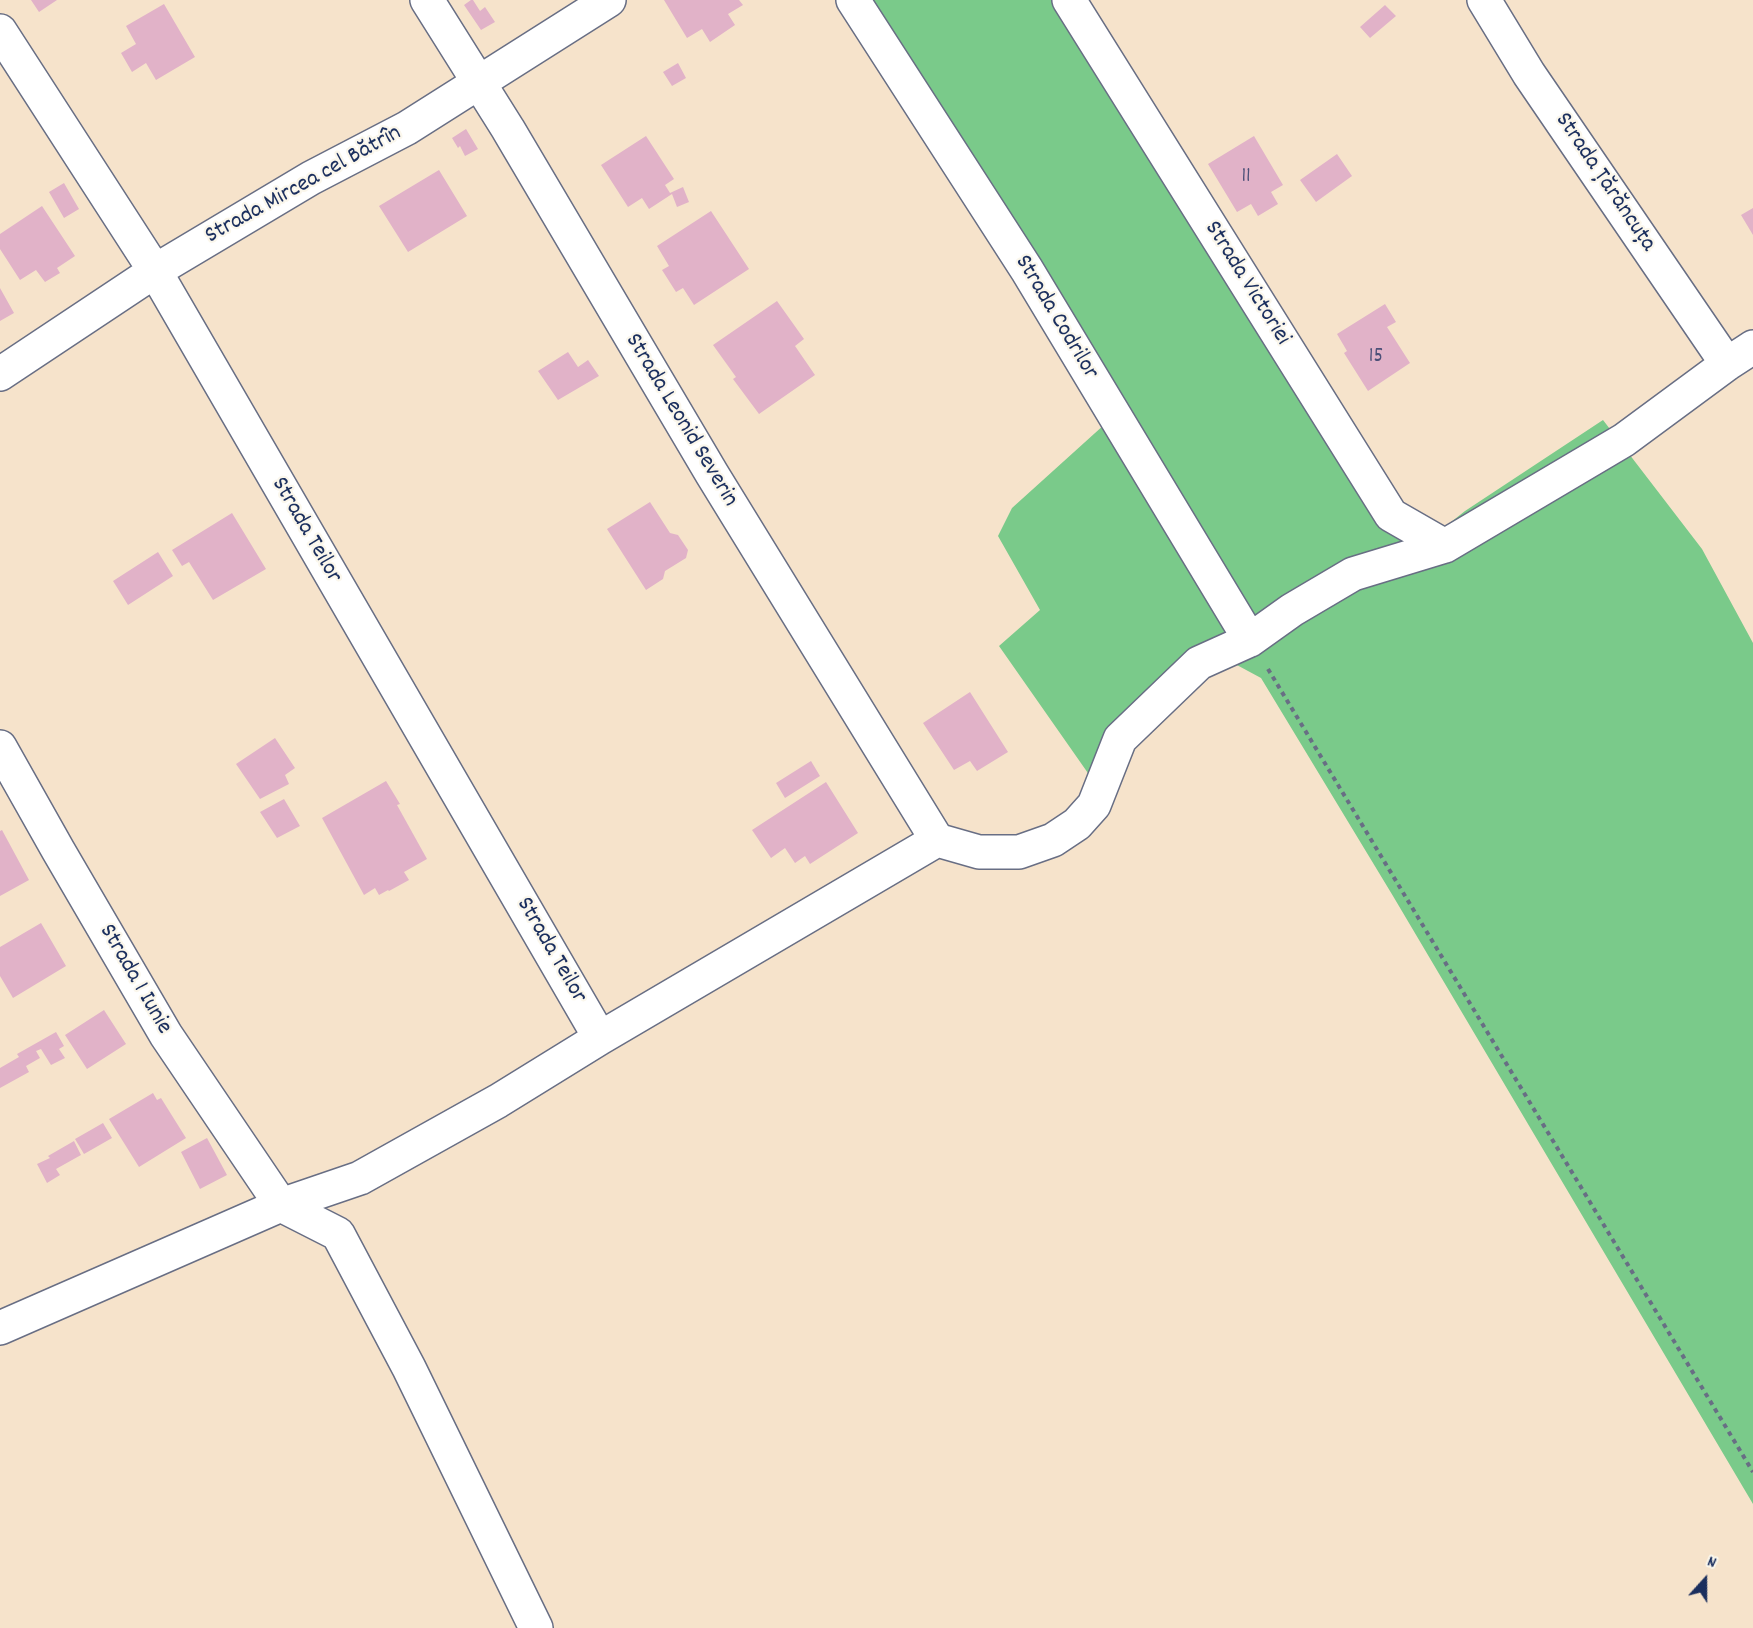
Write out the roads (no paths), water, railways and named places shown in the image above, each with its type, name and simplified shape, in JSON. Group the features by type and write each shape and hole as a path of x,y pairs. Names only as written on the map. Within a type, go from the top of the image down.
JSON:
{"street":[{"name":"Strada Leonid Severin","path":"427,0 508,129 724,495 937,840"},
{"name":"Strada Mircea cel Bătrîn","path":"0,374 155,271 311,178 407,128 609,0"},
{"name":"Strada Codrilor","path":"853,0 1027,270 1250,640"},
{"name":"Strada Victoriei","path":"1069,0 1391,515 1445,546"},
{"name":"Strada Țărăncuța","path":"1484,0 1529,74 1740,356"},
{"name":"Strada Teilor","path":"0,31 155,271 600,1038"},
{"path":"0,1328 281,1205 360,1178 498,1101 600,1038 937,840 979,852 1019,852 1053,840 1077,824 1094,805 1120,739 1199,663 1250,640 1293,610 1353,574 1445,546 1624,440 1740,356"},
{"name":"Strada 1 Iunie","path":"0,747 166,1035 281,1205"},
{"path":"281,1205 338,1234 409,1368 536,1628"}]}
